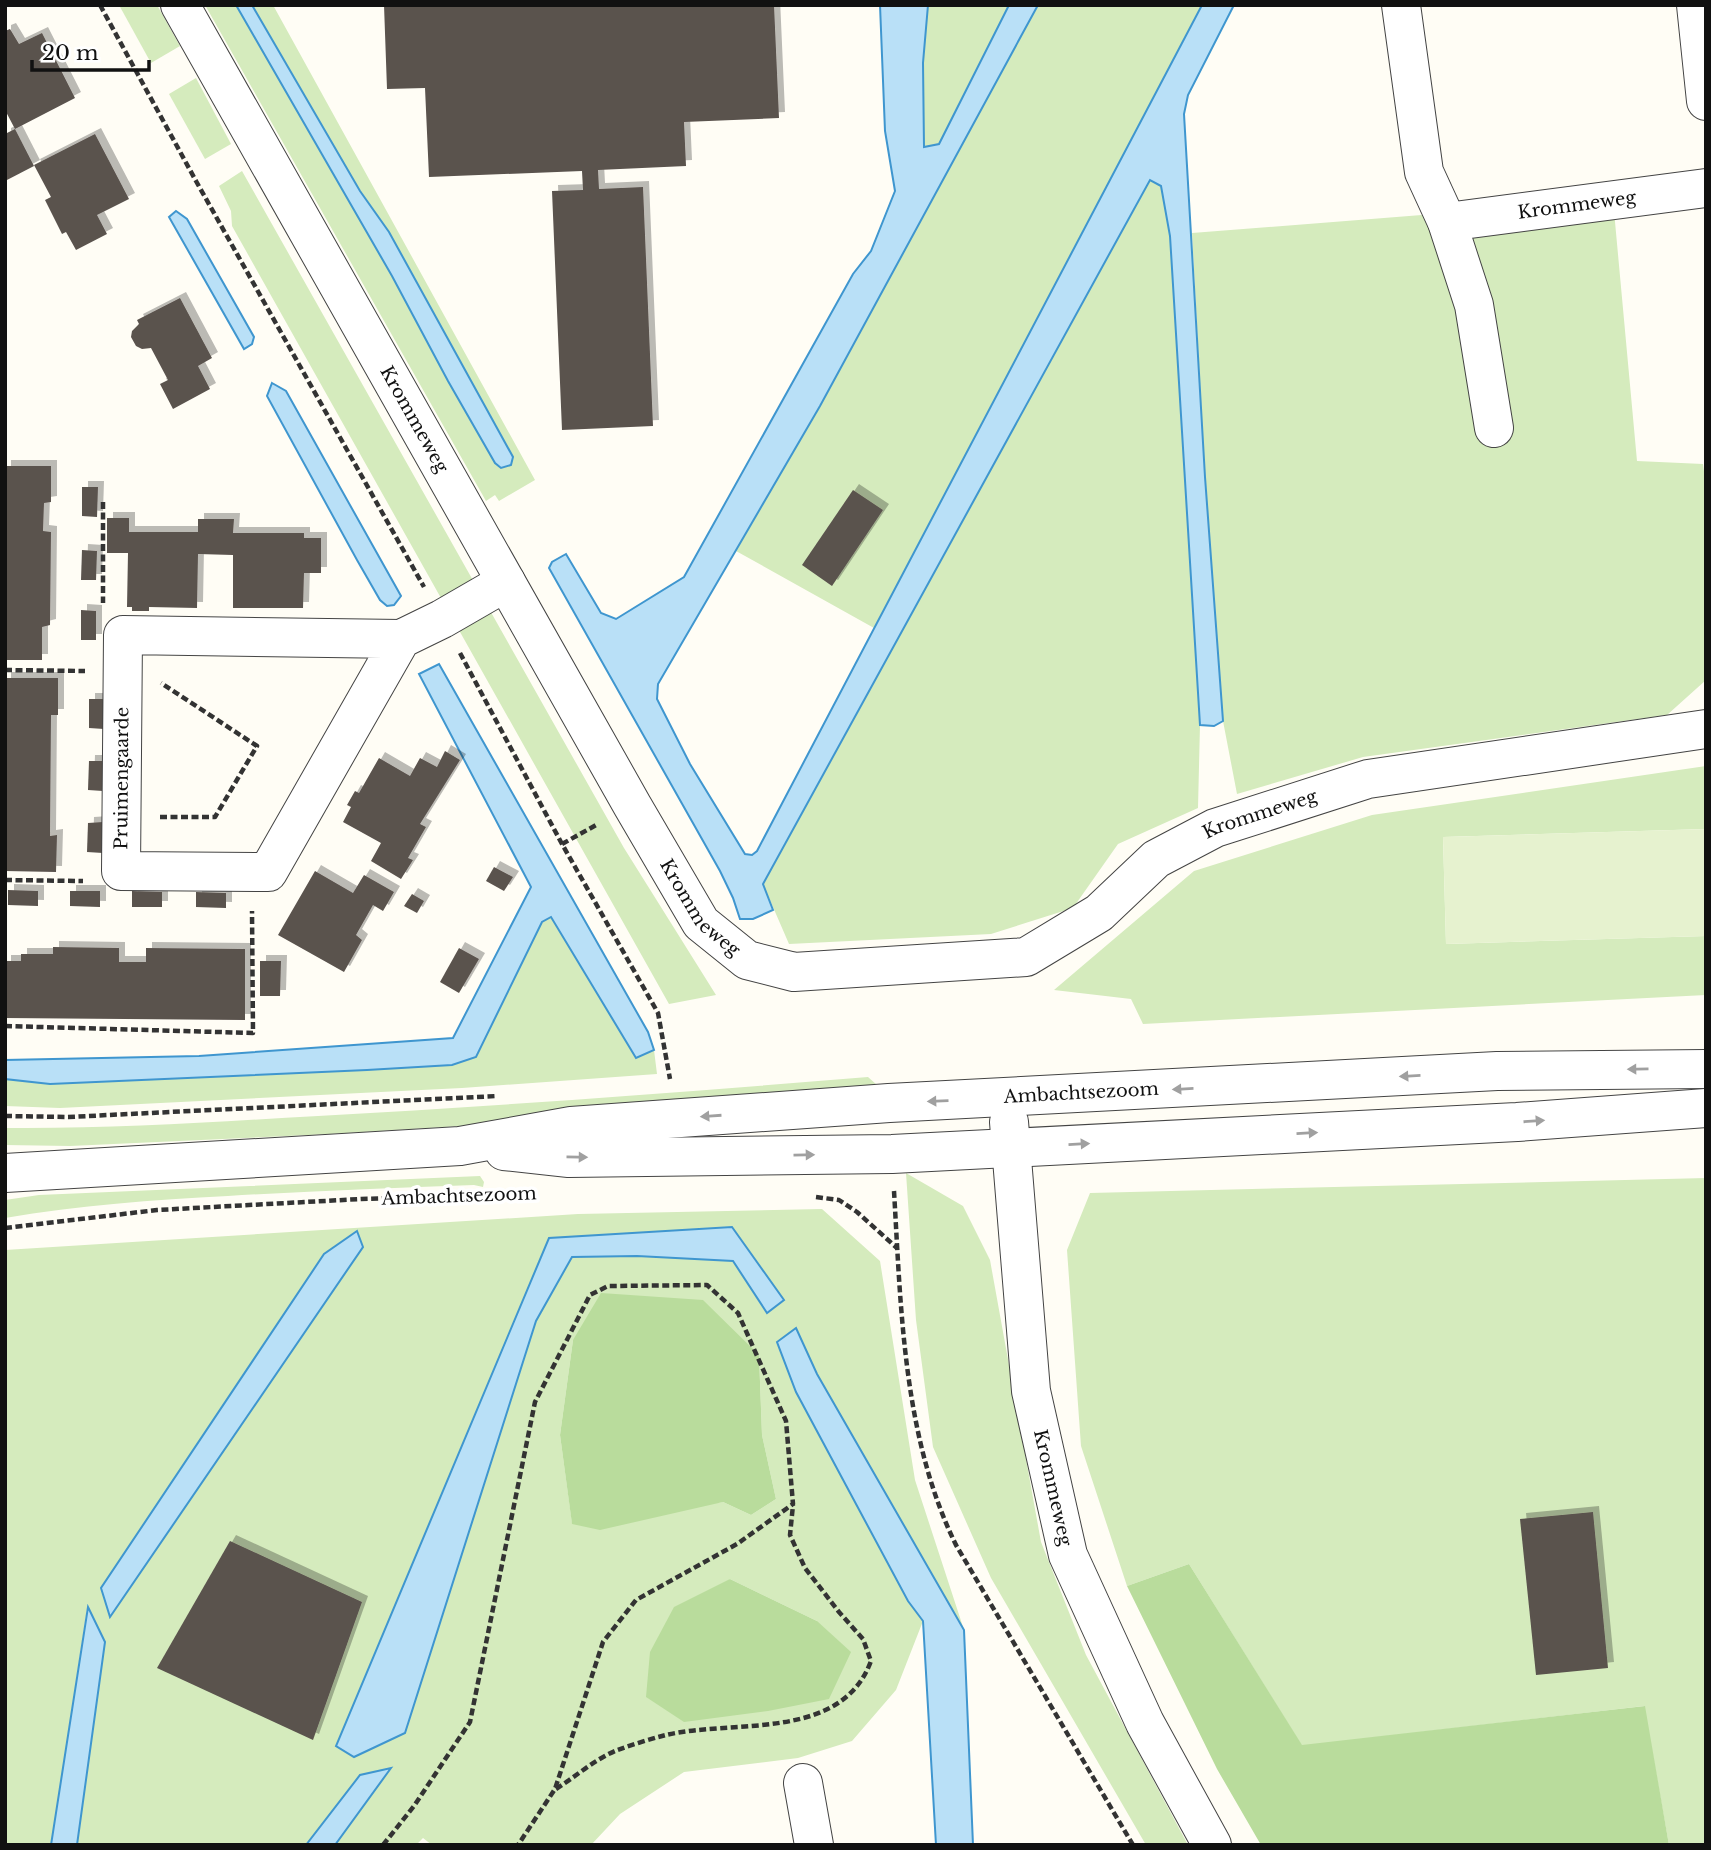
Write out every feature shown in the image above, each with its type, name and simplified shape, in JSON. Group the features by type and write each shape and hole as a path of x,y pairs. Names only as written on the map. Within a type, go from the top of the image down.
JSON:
{"street":[{"name":"Krommeweg","path":"180,5 701,923 747,960 794,972 1026,957 1100,914 1156,859 1215,828 1368,779 1706,729"},
{"path":"1401,5 1424,172 1447,222 1474,305 1493,428"},
{"path":"1696,5 1705,94"},
{"name":"Krommeweg","path":"1447,222 1706,188"},
{"name":"Pruimengaarde","path":"252,872 121,871 123,635 401,639 506,582"},
{"path":"252,872 268,872 401,639"},
{"name":"Ambachtsezoom","path":"5,1173 460,1146 571,1126 889,1103 1006,1099 1497,1071 1706,1069"},
{"name":"Krommeweg","path":"1006,1099 1031,1391 1068,1555 1145,1723 1212,1845"},
{"name":"Ambachtsezoom","path":"460,1146 569,1158 892,1154 1517,1122 1706,1108"},
{"path":"803,1783 814,1845"}],"path":[{"path":"100,5 442,619 562,844 658,1013 668,1070"},
{"path":"103,502 103,607"},
{"path":"5,1026 253,1032 252,872"},
{"path":"5,1116 68,1117 499,1096"},
{"path":"892,1154 903,1324 916,1429 943,1517 956,1545 1133,1845"},
{"name":"Ambachtsezoom","path":"5,1228 157,1209 523,1194"},
{"path":"803,1195 839,1200 857,1212 897,1248"},
{"path":"383,1845 414,1806 470,1722 535,1402 590,1295 607,1286 707,1285 738,1313 786,1420 793,1504 790,1535 805,1568 863,1639 871,1661 865,1678 850,1696 823,1711 778,1723 668,1734 614,1752 555,1789"},
{"path":"518,1845 555,1789 603,1642 636,1600 737,1544 793,1504"}],"green space":[{"path":"119,5 157,5 180,46 151,63"},
{"path":"205,5 236,5 392,276 448,381 511,465 513,457 389,232 360,191 252,5 273,5 535,480 499,501 495,495 486,501"},
{"path":"928,5 1009,5 939,145 923,147 923,63"},
{"path":"1038,5 1202,5 874,628 736,551 820,406"},
{"path":"196,78 231,144 205,159 169,94"},
{"path":"242,171 624,848 716,995 669,1004 232,226 231,211 219,186"},
{"path":"1150,180 1161,186 1170,236 1200,725 1198,808 1118,844 1073,908 991,934 789,944 763,884"},
{"path":"1613,200 1637,461 1703,464 1706,486 1706,680 1667,715 1363,757 1237,794 1223,721 1205,477 1192,233"},
{"path":"1706,766 1706,829 1443,837 1446,944 1706,936 1706,995 1143,1024 1131,999 1054,990 1194,871 1372,815"},
{"path":"1706,829 1706,936 1446,944 1443,837"},
{"path":"551,917 636,1057 654,1050 657,1074 462,1088 60,1108 5,1106 5,1079 50,1084 452,1065 475,1057 542,922"},
{"path":"868,1077 877,1085 627,1116 330,1134 70,1146 5,1145 5,1128 162,1125 387,1112"},
{"path":"906,1173 963,1206 990,1260 1041,1542 1086,1655 1188,1845 1146,1845 991,1578 933,1447 916,1320"},
{"path":"480,1176 484,1182 483,1187 382,1188 172,1199 88,1206 5,1218 5,1200 39,1195"},
{"path":"1706,1178 1706,1845 1669,1845 1644,1706 1302,1746 1189,1564 1127,1586 1081,1446 1067,1250 1090,1193"},
{"path":"822,1209 880,1261 915,1480 964,1630 817,1374 795,1328 796,1392 908,1601 923,1621 896,1690 852,1741 798,1758 684,1772 620,1814 591,1845 432,1845 423,1838 416,1845 335,1845 390,1768 360,1775 306,1845 77,1845 105,1643 87,1609 51,1845 5,1845 5,1250 578,1214","holes":["732,1227 766,1313 733,1261 637,1256 572,1257 536,1321 337,1747 549,1239","573,1340 759,1355 762,1435 776,1499 751,1515 723,1502 572,1523 560,1435","730,1579 817,1621 647,1697"]},
{"path":"601,1293 703,1300 759,1355 762,1435 776,1499 751,1515 723,1502 600,1530 572,1524 560,1435 573,1340"},
{"path":"1189,1564 1302,1745 1645,1706 1669,1845 1261,1845 1217,1769 1127,1586"},
{"path":"730,1579 817,1621 851,1652 829,1699 768,1711 684,1722 646,1697 650,1652 674,1607"}],"water":[{"path":"236,5 252,5 360,191 389,232 513,457 511,465 501,468 495,463 392,276"},
{"path":"880,5 928,5 923,63 924,147 939,144 1009,5 1038,5 820,406 658,684 657,699 690,764 745,854 752,855 757,851 1202,5 1234,5 1188,95 1184,114 1205,477 1223,721 1214,726 1200,725 1170,236 1161,186 1150,180 763,884 773,910 753,919 740,919 720,871 549,568 552,562 566,554 601,613 616,619 684,577 853,274 871,251 895,191 885,131"},
{"path":"176,211 187,219 254,337 252,344 244,349 169,217"},
{"path":"272,383 286,391 401,596 394,605 387,606 380,600 357,560 267,396"},
{"path":"439,664 648,1032 654,1050 636,1058 551,917 542,922 476,1057 452,1065 50,1084 5,1079 5,1060 199,1056 453,1038 531,887 419,674"},
{"path":"732,1227 784,1300 767,1313 733,1261 637,1256 572,1257 536,1321 405,1733 354,1757 336,1746 549,1238"},
{"path":"357,1231 363,1247 110,1617 101,1588 324,1254"},
{"path":"796,1328 817,1374 964,1630 973,1845 936,1845 923,1621 908,1601 796,1392 777,1342"},
{"path":"88,1607 105,1642 77,1845 51,1845"},
{"path":"391,1768 335,1845 306,1845 360,1775"}],"building":[{"path":"384,5 774,5 779,118 684,122 686,166 598,170 599,189 643,187 653,426 562,430 552,191 583,190 582,171 429,177 425,88 387,89"},
{"path":"10,29 19,44 42,33 75,98 15,129 5,110 5,31"},
{"path":"15,129 34,166 5,181 5,134"},
{"path":"95,134 129,199 97,215 107,234 76,250 66,232 62,234 45,200 51,197 34,165"},
{"path":"180,298 212,358 198,366 210,389 173,409 160,384 168,380 151,348 142,349 136,346 131,337 132,331 139,324 137,320"},
{"path":"5,466 51,466 51,502 44,503 43,531 51,532 50,625 42,627 42,660 5,660"},
{"path":"82,487 98,487 97,517 82,516"},
{"path":"853,490 883,510 832,586 802,565"},
{"path":"107,518 129,518 129,532 198,532 198,519 234,519 233,533 304,533 304,538 321,538 321,573 304,573 303,608 233,608 233,555 198,554 197,608 149,607 149,611 132,611 132,607 127,607 128,553 107,553"},
{"path":"82,550 97,551 96,580 81,580"},
{"path":"81,610 96,611 96,640 81,640"},
{"path":"5,678 58,678 58,715 51,715 50,836 57,835 56,872 5,871"},
{"path":"89,699 104,699 104,729 89,728"},
{"path":"445,751 460,760 420,824 426,827 408,858 413,860 401,879 371,861 381,843 343,822 351,807 347,805 355,791 359,793 379,758 410,776 420,758 437,767"},
{"path":"89,761 103,761 103,791 88,790"},
{"path":"103,822 103,853 87,852 88,823"},
{"path":"494,867 513,877 504,891 486,881"},
{"path":"315,871 353,893 364,875 394,892 383,911 373,905 356,935 362,940 344,972 278,935"},
{"path":"8,890 38,891 38,906 8,905"},
{"path":"70,891 100,891 100,907 70,906"},
{"path":"132,891 162,892 162,907 132,907"},
{"path":"196,892 226,893 226,908 196,907"},
{"path":"412,894 424,901 417,913 404,906"},
{"path":"53,947 119,948 119,962 146,962 146,948 245,949 245,1020 5,1018 5,961 21,961 21,954 53,954"},
{"path":"459,948 479,959 459,993 440,982"},
{"path":"260,961 281,961 280,996 260,996"},
{"path":"1593,1512 1608,1668 1536,1675 1520,1519"},
{"path":"230,1541 362,1602 313,1740 157,1668"}]}
